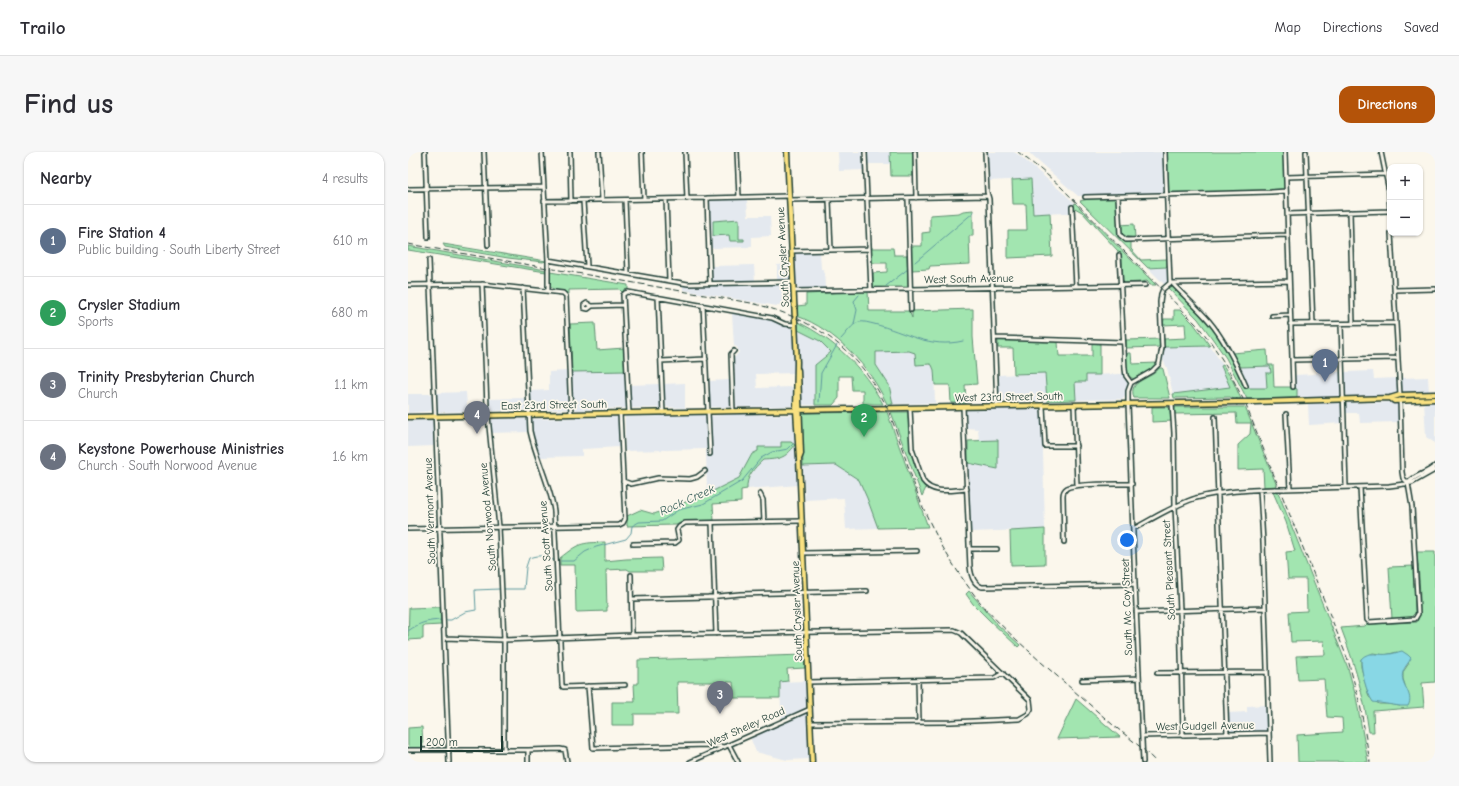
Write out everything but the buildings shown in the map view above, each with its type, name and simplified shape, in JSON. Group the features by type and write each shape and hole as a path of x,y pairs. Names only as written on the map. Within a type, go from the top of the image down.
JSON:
{"main road":[{"name":"South Crysler Avenue","path":"787,152 798,369 803,553 812,762"},
{"path":"1400,398 1435,394"},
{"name":"West 23rd Street South","path":"629,413 1172,404 1390,398 1394,400 1400,398"},
{"path":"1400,398 1435,399"},
{"name":"East 23rd Street South","path":"408,417 629,413"}],"street":[{"path":"425,152 428,237"},
{"path":"484,152 488,245"},
{"path":"542,152 548,260 548,291"},
{"path":"570,152 571,201"},
{"path":"599,152 602,200"},
{"path":"642,152 644,199"},
{"path":"685,152 687,199"},
{"path":"736,152 738,197"},
{"path":"865,152 871,290"},
{"path":"915,152 916,198"},
{"path":"985,152 989,199 997,406"},
{"path":"1165,152 1171,283 1209,321 1229,349 1246,386"},
{"path":"1285,152 1293,387"},
{"path":"1306,152 1313,324"},
{"path":"1381,152 1386,174 1389,200"},
{"path":"1286,177 1386,174"},
{"path":"408,189 544,186"},
{"path":"1086,197 1286,191"},
{"path":"544,201 738,197 829,200 988,196"},
{"path":"1118,196 1120,235 1126,240 1288,235"},
{"path":"707,198 710,284"},
{"path":"666,199 669,280"},
{"path":"908,199 910,310"},
{"path":"625,200 628,273"},
{"path":"829,200 831,250"},
{"path":"583,201 587,266"},
{"path":"1072,207 1076,286"},
{"path":"1287,214 1387,210"},
{"path":"1350,212 1353,324"},
{"path":"1360,487 1367,622 1412,620 1416,618 1418,614 1416,567 1412,507 1408,483 1403,478 1402,472 1400,398 1391,236"},
{"path":"792,251 868,249 869,247"},
{"path":"1119,255 1125,369 1126,376 1131,383"},
{"name":"South Vermont Avenue","path":"429,260 449,762"},
{"path":"548,260 688,284 793,282"},
{"path":"1128,404 1128,391 1131,383 1152,371 1159,364 1162,348 1161,294 1171,283 1289,281"},
{"path":"408,285 482,284 565,294 571,414"},
{"name":"South Norwood Avenue","path":"482,284 488,415 500,527 504,640 504,749"},
{"name":"West South Avenue","path":"794,291 1145,285"},
{"name":"South Scott Avenue","path":"524,288 529,415 533,443 552,497 556,526 562,686 588,686"},
{"path":"1394,290 1435,288"},
{"path":"629,413 623,305 623,295 625,293 628,292 703,305 772,318 785,324 795,325"},
{"path":"658,297 663,412"},
{"path":"592,306 623,305"},
{"path":"703,305 710,454"},
{"path":"1272,316 1290,315"},
{"path":"1290,324 1396,323"},
{"path":"1340,324 1346,487"},
{"path":"995,338 1123,342"},
{"path":"733,411 731,354 734,351"},
{"path":"1292,360 1398,358"},
{"path":"661,360 706,359"},
{"name":"South Mc Coy Street","path":"1128,404 1143,762"},
{"name":"South Pleasant Street","path":"1172,404 1183,736"},
{"path":"1074,405 1078,485"},
{"path":"1042,406 1044,446 1076,446"},
{"path":"964,407 971,574 977,584 980,586 1135,584"},
{"path":"910,408 912,450 923,482 926,486 935,490 967,489"},
{"path":"408,529 619,525 623,523 625,519 620,413"},
{"path":"1286,414 1290,489"},
{"path":"1215,417 1227,734"},
{"path":"1133,529 1175,506 1217,493 1239,490 1389,486 1408,483 1410,480 1434,469"},
{"path":"623,481 631,484 658,478 690,479 705,472"},
{"path":"1064,542 1065,525 1063,493 1068,488 1078,485 1132,484"},
{"path":"1260,490 1270,762"},
{"path":"760,494 763,500 764,522"},
{"path":"632,544 675,544 679,540 677,530 680,525 685,524 802,520"},
{"path":"712,523 716,634"},
{"path":"970,549 997,548"},
{"path":"803,553 917,551"},
{"path":"631,575 632,635"},
{"path":"632,599 740,594 868,591"},
{"path":"1136,612 1265,608"},
{"path":"444,638 504,640 632,635 955,630 962,633 1030,700 1031,709 1028,714 1019,719 810,723"},
{"path":"1157,673 1267,672"},
{"path":"808,682 994,678 1003,673"},
{"path":"1082,680 1139,678"},
{"path":"918,680 919,722"},
{"path":"625,685 588,686 592,747 725,747"},
{"name":"West Sheley Road","path":"690,762 810,709"},
{"name":"West Gudgell Avenue","path":"1142,736 1269,733"},
{"path":"729,745 738,762"},
{"path":"408,750 560,749 565,750 567,762"},
{"path":"528,750 528,762"}],"shaded area":[{"path":"838,152 864,152 864,170 839,171"},
{"path":"867,152 890,152 891,164 868,164"},
{"path":"987,152 1014,152 1019,155 1075,203 1072,213 1033,214 1031,179 988,181"},
{"path":"1029,152 1163,152 1164,191 1162,193 1078,196"},
{"path":"747,199 748,216 770,216 771,236 752,237 752,247 711,248 712,235 709,200"},
{"path":"820,252 821,269 824,269 825,288 796,287 795,253"},
{"path":"790,264 791,279 777,281 777,265"},
{"path":"754,265 755,281 712,281 712,266"},
{"path":"1167,267 1168,282 1165,285 1148,268"},
{"path":"683,284 696,286 790,284 792,286 793,306 777,306 683,290"},
{"path":"733,312 774,320 793,328 795,373 756,374 757,388 794,387 795,402 793,406 736,406 734,358 739,352 737,347 734,346"},
{"path":"798,330 820,341 831,352 815,365 815,405 802,404"},
{"path":"1210,346 1223,365 1221,367 1230,387 1173,394 1167,368 1163,360 1164,347"},
{"path":"909,351 915,353 916,365 932,365 934,370 935,403 893,404 889,385 876,365 876,352"},
{"path":"1270,366 1271,373 1266,374 1267,388 1249,388 1241,367"},
{"path":"567,371 568,409 532,410 529,391 549,390 549,372"},
{"path":"626,371 626,408 577,410 573,408 572,372"},
{"path":"1373,371 1374,379 1397,378 1398,394 1348,396 1345,394 1345,372"},
{"path":"1316,372 1340,372 1341,395 1297,398 1294,375 1316,374"},
{"path":"1045,373 1047,401 1000,401 998,375"},
{"path":"1123,373 1128,382 1126,395 1123,399 1076,400 1075,382 1086,382 1086,375"},
{"path":"1428,377 1429,393 1402,392 1401,378"},
{"path":"730,380 730,407 709,406 709,381"},
{"path":"685,383 685,408 666,407 664,384"},
{"path":"660,384 660,408 631,408 629,385"},
{"path":"466,392 467,405 485,405 485,411 437,411 436,393"},
{"path":"408,394 433,394 433,411 408,413"},
{"path":"527,398 528,407 526,410 491,411 489,409 488,399"},
{"path":"1398,402 1400,422 1360,423 1359,413 1345,413 1345,406 1348,403"},
{"path":"1424,402 1435,402 1435,443 1426,437"},
{"path":"1341,403 1343,423 1309,425 1308,404"},
{"path":"1040,409 1042,412 1045,529 971,532 968,463 998,469 998,441 979,441 978,429 967,428 966,411"},
{"path":"734,414 795,416 799,485 747,489 747,481 757,465 763,460 779,459 791,451 781,442 781,447 752,454 739,478 707,494 706,449 625,451 625,417 704,415 707,420 708,447 712,447 711,416"},
{"path":"617,417 620,420 620,447 582,449 582,456 540,457 532,432 532,419"},
{"path":"493,419 526,419 529,432 490,433 490,421"},
{"path":"432,420 434,423 435,446 408,447 408,421"},
{"path":"836,465 859,480 878,528 846,529 844,498 805,500 803,466"},
{"path":"806,681 807,708 782,720 779,682"},
{"path":"1267,705 1266,732 1233,733 1228,731 1227,713 1247,712 1247,706"},
{"path":"806,714 808,715 809,759 787,760 756,752 750,737"}],"green space":[{"path":"890,152 913,152 913,176 891,176"},
{"path":"1165,152 1285,152 1286,191 1166,195"},
{"path":"1031,179 1033,214 1050,213 1052,256 1008,258 1008,230 1027,230 1026,204 1013,204 1012,180"},
{"path":"1118,197 1119,235 1131,241 1131,249 1141,260 1167,259 1167,267 1148,268 1080,201"},
{"path":"1075,203 1156,285 1150,285 1147,281 1124,283 1122,259 1118,255 1118,251 1082,212 1073,207"},
{"path":"973,210 973,236 969,236 970,264 930,266 929,269 912,270 911,246 922,246 922,233 930,232 930,215 959,213"},
{"path":"739,219 739,239 744,239 744,241 730,241 729,235 713,236 713,221"},
{"path":"1134,224 1135,238 1124,236 1121,233 1120,225"},
{"path":"443,244 546,261 543,262 508,258 445,247"},
{"path":"408,246 546,270 546,272 408,250"},
{"path":"871,248 893,248 894,255 907,255 908,287 873,287 873,273 887,272 887,263 872,263"},
{"path":"550,272 628,285 628,289 622,292 619,289 569,290 569,294 550,287"},
{"path":"1173,286 1215,331 1246,388 1267,388 1266,373 1271,373 1270,366 1241,367 1232,353 1267,350 1268,365 1273,365 1274,387 1292,387 1297,389 1297,398 1247,399 1226,358 1198,319 1168,288"},
{"path":"868,291 869,311 909,311 912,318 912,311 973,309 973,337 977,384 965,385 966,403 951,403 950,385 935,385 934,370 932,365 916,365 915,353 909,351 876,352 876,365 889,385 893,404 887,404 871,377 850,351 825,330 797,316 797,306 806,305 806,294"},
{"path":"1174,310 1180,310 1194,324 1210,346 1164,347 1164,339 1186,338 1185,324 1163,325 1164,319 1174,319"},
{"path":"798,322 824,337 847,356 875,391 883,404 863,404 863,390 852,390 851,376 839,376 839,398 833,405 815,405 815,365 831,352 820,341 798,330"},
{"path":"595,323 597,350 624,348 626,371 572,372 570,324"},
{"path":"998,339 1058,342 1059,356 1092,356 1092,343 1100,344 1100,375 1086,375 1086,382 1075,382 1076,400 1047,401 1045,373 1014,374 1013,348 998,348"},
{"path":"1161,339 1160,347 1126,348 1126,340"},
{"path":"1128,353 1131,353 1132,364 1157,363 1152,369 1134,379 1127,373 1126,369 1126,356"},
{"path":"1223,365 1233,381 1241,399 1234,399 1230,397 1174,398 1173,394 1230,387 1221,366"},
{"path":"1159,368 1163,369 1170,398 1134,398 1134,387 1137,383 1156,372"},
{"path":"1152,407 1168,407 1170,409 1172,421 1152,422"},
{"path":"1175,407 1245,407 1277,486 1264,487 1263,469 1238,470 1238,445 1250,434 1251,423 1237,423 1236,413 1174,414"},
{"path":"887,412 928,527 878,528 859,480 836,465 803,466 802,413"},
{"path":"891,412 908,413 910,442 914,462 926,488 922,496"},
{"path":"998,440 998,469 968,463 968,441"},
{"path":"781,442 791,442 795,445 785,456 778,459 763,460 757,466 749,477 747,489 741,490 741,502 713,504 714,521 689,521 676,525 627,526 627,516 640,510 654,514 707,494 739,478 752,454 758,451 758,447 781,447"},
{"path":"1273,492 1278,492 1348,668 1356,697 1368,762 1298,762 1297,735 1343,732 1342,718 1327,717 1324,679 1298,680 1296,656 1325,655 1324,641 1291,642 1289,612 1307,611 1306,579 1288,579 1286,552 1295,551 1286,522"},
{"path":"1045,529 1045,564 1011,565 1010,531"},
{"path":"605,542 605,561 661,558 662,571 630,571 627,569 606,570 607,611 576,612 575,565 560,565 560,558 580,545"},
{"path":"1417,552 1435,552 1435,682 1422,683 1424,707 1373,711 1374,732 1369,732 1358,679 1341,628 1365,626 1367,624 1417,622 1420,608 1420,598","holes":["1397,652 1409,663 1403,672 1405,685 1400,706 1379,704 1369,697 1361,667 1361,659 1373,653 1385,655"]},
{"path":"1414,566 1415,613 1410,618 1392,619 1389,567"},
{"path":"969,591 998,625 1020,645 1018,647 973,604 966,594"},
{"path":"440,607 441,625 423,626 423,639 408,640 409,608"},
{"path":"805,655 805,668 787,669 788,681 780,682 780,698 734,698 733,682 677,682 678,714 634,714 634,725 612,725 612,702 635,702 634,684 638,684 638,660"},
{"path":"1076,699 1120,737 1057,739"},
{"path":"422,727 423,748 410,748 408,746 408,728"}],"water":[{"path":"1402,651 1411,658 1402,676 1410,697 1408,706 1373,702 1364,681 1361,659 1364,656 1371,654 1392,654"}],"waterway":[{"path":"915,262 974,212"},
{"path":"886,286 908,269"},
{"path":"854,324 857,310 854,301 859,295"},
{"path":"841,339 854,325 859,322 863,322 886,327 928,341 939,343 963,341"},
{"name":"Rock Creek","path":"819,402 821,373 837,345"},
{"name":"Rock Creek","path":"561,561 574,561 585,552 596,547 626,539 631,533 632,526 639,522 662,521 678,510 703,504 742,481 761,458 772,452 788,449 793,444"},
{"name":"Rock Creek","path":"504,589 524,589 526,567 529,558 542,556 555,561"},
{"name":"Rock Creek","path":"445,620 451,620 465,612 476,610 475,590 500,589"},
{"name":"Rock Creek","path":"408,631 424,622 442,620"}],"railway":[{"path":"1018,152 1059,185 1197,325 1210,341 1227,367 1245,403 1348,660 1360,704 1370,762"},
{"path":"408,244 751,303 794,317 814,327 832,339 863,369 876,387 887,408 915,486 930,522 951,562 978,599 1022,645 1113,725 1141,747 1156,762"}],"place":[{"name":"Fire Station 4","path":"1325,382"},
{"name":"Keystone Powerhouse Ministries","path":"477,434"},
{"name":"Crysler Stadium","path":"864,437"},
{"name":"Trinity Presbyterian Church","path":"720,714"}]}
